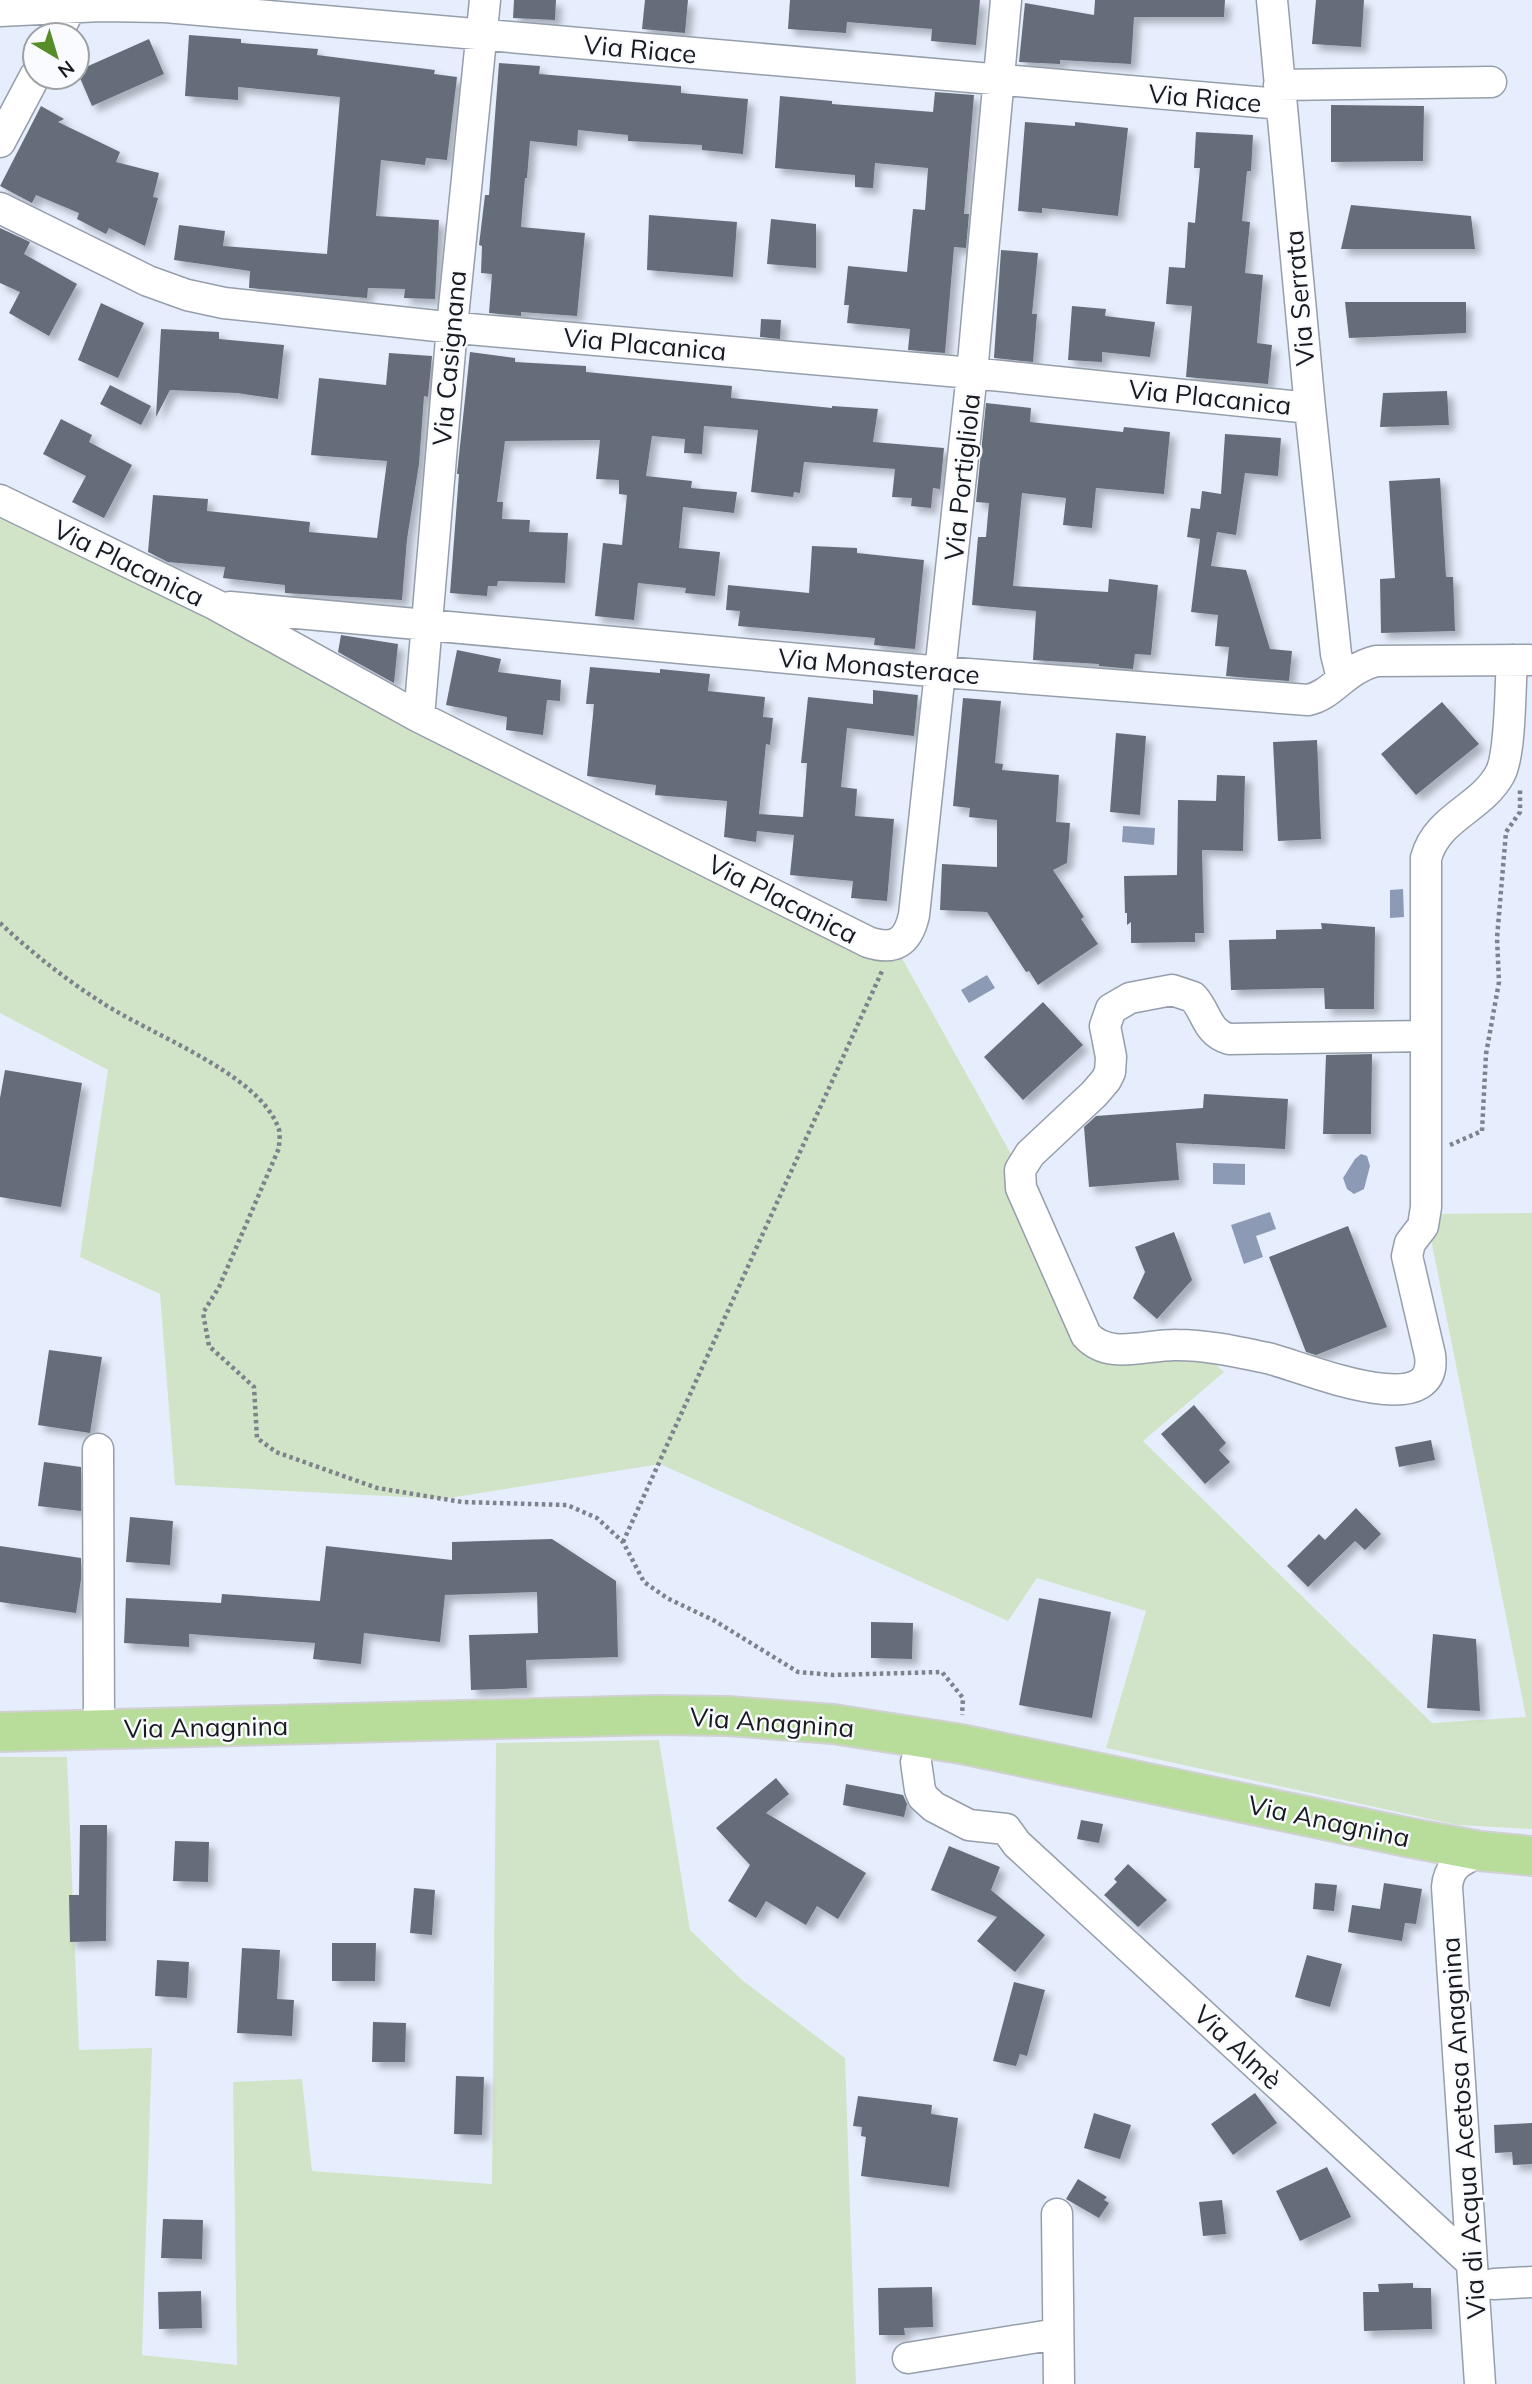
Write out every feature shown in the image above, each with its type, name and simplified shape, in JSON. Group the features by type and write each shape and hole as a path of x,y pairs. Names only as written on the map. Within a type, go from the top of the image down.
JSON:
{"main road":[{"name":"Via Anagnina","path":"0,1732 657,1714 833,1724 961,1744 1411,1838 1465,1861 1532,1856"},
{"name":"Via Anagnina","path":"0,1757 659,1740 808,1746 916,1762 1465,1861 1532,1881"}],"street":[{"name":"Via Casignana","path":"419,717 452,327 485,0"},
{"name":"Via Portigliola","path":"894,944 905,939 914,915 942,672 1006,0"},
{"name":"Via Serrata","path":"1272,0 1310,408 1336,654 1342,678"},
{"name":"Via Riace","path":"0,11 116,5 165,7 999,80 1280,95 1491,82"},
{"path":"64,21 71,7"},
{"path":"0,142 27,91"},
{"name":"Via Placanica","path":"0,208 148,281 187,295 235,304 452,327 972,373 1310,408"},
{"name":"Via Placanica","path":"0,500 216,605 419,717 868,942 882,946 894,944"},
{"name":"Via Monasterace","path":"216,605 942,672 1308,700 1321,696 1361,665 1376,661 1522,660"},
{"path":"1426,1036 1237,1040 1215,1032 1205,1020 1198,1002 1187,993 1172,990 1130,998 1111,1009 1105,1026 1111,1057 1110,1073 1094,1094 1030,1154 1020,1170 1019,1179 1083,1330 1099,1346 1123,1349 1178,1345 1226,1350 1271,1359 1353,1384 1409,1389 1424,1382 1431,1370 1430,1355 1407,1256 1410,1243 1423,1226 1426,1154 1426,1036 1426,858 1431,842 1443,827 1486,791 1502,772 1522,660"},
{"path":"98,1449 99,1729"},
{"name":"Via Almè","path":"916,1762 920,1790 923,1797 934,1807 969,1825 1006,1829 1017,1844 1472,2263"},
{"name":"Via di Acqua Acetosa Anagnina","path":"1465,1861 1447,1896 1480,2384"},
{"path":"1057,2214 1059,2384"},
{"path":"1494,2284 1532,2282"},
{"path":"908,2358 1058,2334"}],"path":[{"path":"1426,1154 1482,1131 1486,1054 1499,982 1497,938 1506,832 1520,812 1520,787"},
{"path":"0,922 29,949 102,1003 241,1081 269,1108 280,1129 279,1148 219,1287 204,1313 209,1346 254,1387 257,1438 276,1452 376,1488 462,1502 567,1505 597,1518 623,1542 644,1582 667,1598 715,1621 798,1672 833,1675 942,1672 963,1698 961,1744"},
{"path":"623,1542 894,944"}],"green space":[{"path":"0,500 894,944 1020,1170 1086,1335 1192,1343 1224,1372 1143,1441 1432,1723 1526,1717 1426,1214 1532,1213 1532,1829 1457,1825 1106,1748 1146,1611 1037,1578 1008,1621 660,1464 443,1499 175,1485 160,1294 80,1257 108,1070 0,1013"},
{"path":"659,1740 690,1930 742,1980 845,2058 856,2384 0,2384 0,1757 67,1757 79,2050 152,2048 142,2355 237,2365 233,2082 302,2079 312,2171 492,2184 496,1743"}],"water":[{"path":"1123,826 1155,828 1154,845 1122,842"},
{"path":"1403,889 1404,917 1390,918 1390,890"},
{"path":"987,975 995,988 969,1003 961,990"},
{"path":"1361,1154 1367,1156 1370,1166 1364,1189 1354,1194 1347,1189 1343,1178"},
{"path":"1213,1163 1245,1164 1245,1185 1213,1184"},
{"path":"1270,1212 1276,1229 1256,1236 1263,1257 1244,1264 1231,1225"}],"building":[{"path":"514,0 556,0 555,20 513,18"},
{"path":"645,0 688,0 685,33 642,29"},
{"path":"790,0 980,0 976,45 931,41 932,29 847,22 846,33 788,29"},
{"path":"1095,0 1225,0 1224,17 1134,17 1131,64 1060,60 1060,64 1019,62 1025,3 1094,15"},
{"path":"1316,0 1364,0 1361,47 1312,44"},
{"path":"189,35 241,39 241,43 318,49 317,55 435,70 434,74 457,77 447,160 426,158 425,165 381,160 376,216 439,220 435,299 404,298 405,289 368,288 367,298 249,288 250,271 174,260 179,225 225,231 223,246 327,254 340,97 238,87 238,100 185,96"},
{"path":"149,39 164,74 92,106 86,91 91,91 91,65"},
{"path":"499,63 540,66 539,74 681,86 681,93 748,99 743,154 702,150 702,145 628,141 628,135 578,130 577,146 530,141 521,227 585,233 577,316 489,313 492,274 481,273 482,246 479,245 485,195 489,195"},
{"path":"935,92 974,95 964,214 969,214 966,248 954,247 945,353 908,350 910,329 847,323 849,305 844,305 848,266 907,272 913,209 925,210 928,168 875,163 873,188 855,187 855,175 775,168 780,96 832,101 832,104 933,112"},
{"path":"1331,105 1424,106 1423,161 1331,162"},
{"path":"41,106 64,119 58,122 120,152 116,162 159,173 153,197 158,198 145,246 109,228 106,234 77,219 79,213 36,195 32,203 0,186"},
{"path":"1025,122 1075,126 1075,122 1128,128 1118,216 1042,208 1042,213 1018,211"},
{"path":"1196,132 1253,135 1251,171 1247,171 1242,221 1250,222 1245,273 1263,275 1257,343 1272,345 1268,384 1186,377 1192,306 1166,304 1169,267 1185,268 1188,222 1195,223 1200,168 1194,168"},
{"path":"1351,205 1471,216 1475,249 1341,249"},
{"path":"649,215 737,222 733,277 647,270"},
{"path":"771,219 816,224 816,268 767,264"},
{"path":"0,228 30,242 24,254 77,284 49,336 9,313 20,292 0,283"},
{"path":"1001,250 1038,253 1032,314 1037,314 1033,362 994,358"},
{"path":"1345,302 1466,302 1466,333 1349,338"},
{"path":"101,303 144,323 118,378 78,360"},
{"path":"1072,306 1106,309 1105,316 1155,322 1150,357 1102,352 1102,362 1068,360"},
{"path":"761,319 781,320 780,339 760,337"},
{"path":"161,329 219,332 219,339 284,345 278,399 237,393 170,390 156,417"},
{"path":"470,352 515,358 515,362 586,366 586,372 732,386 731,398 832,408 878,409 873,442 944,448 940,489 933,488 931,508 911,506 912,498 892,497 895,469 804,462 800,493 794,492 793,497 751,492 758,430 704,426 702,454 684,453 685,439 652,436 646,476 692,481 691,488 737,492 734,513 683,507 679,548 720,552 715,596 685,593 686,588 638,583 634,620 595,616 603,543 622,545 627,495 619,494 619,480 596,479 600,440 505,441 497,502 503,502 502,519 530,520 529,532 568,533 565,583 498,581 497,586 488,586 487,596 450,593 457,474"},
{"path":"389,353 432,356 428,397 424,396 419,464 407,539 402,600 285,593 285,585 223,578 225,567 168,562 148,552 153,495 208,499 207,511 310,522 309,532 377,538 387,461 311,455 319,378 386,385"},
{"path":"110,385 151,406 141,425 100,404"},
{"path":"1447,391 1449,425 1380,427 1383,393"},
{"path":"986,403 1031,408 1030,422 1123,432 1124,427 1170,432 1164,494 1096,488 1092,528 1063,525 1066,498 1022,493 1013,586 1108,592 1109,579 1158,585 1151,655 1135,654 1133,669 1033,660 1036,611 972,605 978,537 986,537 989,503 976,502"},
{"path":"61,419 92,435 89,442 132,465 104,518 72,502 86,476 43,454"},
{"path":"1225,434 1281,438 1278,476 1245,473 1236,535 1217,532 1211,566 1246,570 1270,649 1292,651 1289,681 1226,676 1229,647 1215,646 1218,615 1191,612 1200,539 1187,537 1191,508 1200,509 1202,491 1221,494"},
{"path":"1440,478 1446,577 1453,577 1455,631 1381,633 1380,579 1395,578 1389,481"},
{"path":"812,546 857,548 857,553 924,560 915,649 874,645 875,638 738,626 740,611 726,610 728,585 809,593"},
{"path":"341,635 398,644 394,683 338,652"},
{"path":"457,650 501,659 498,672 561,680 560,701 547,700 543,735 506,730 507,717 446,705"},
{"path":"590,667 710,674 708,691 765,697 763,717 773,718 770,745 766,744 759,814 803,817 807,763 801,763 808,697 873,704 873,690 918,695 914,736 847,728 841,787 857,789 855,816 894,819 887,901 851,898 853,881 790,875 794,835 757,831 756,842 724,837 727,801 655,795 656,785 587,776 594,704 586,704"},
{"path":"963,698 1001,701 995,763 1003,764 1002,770 1059,775 1056,822 1070,823 1067,863 1053,870 1098,944 1038,985 1029,971 1026,972 987,912 940,910 942,864 997,867 997,820 969,817 970,808 953,806"},
{"path":"1442,702 1479,744 1416,795 1381,754"},
{"path":"1116,733 1146,736 1140,815 1110,812"},
{"path":"1317,740 1321,839 1278,841 1273,742"},
{"path":"1217,775 1245,776 1243,851 1202,850 1204,933 1195,933 1195,942 1131,943 1131,922 1127,925 1125,913 1124,876 1177,875 1178,800 1216,801"},
{"path":"1321,923 1375,927 1374,1009 1325,1009 1324,988 1231,990 1229,940 1276,939 1276,930 1322,929"},
{"path":"1043,1002 1083,1045 1023,1100 984,1057"},
{"path":"1372,1054 1371,1134 1323,1134 1326,1055"},
{"path":"5,1070 82,1083 61,1207 0,1197 0,1098"},
{"path":"1204,1094 1288,1099 1285,1149 1176,1143 1179,1180 1089,1187 1084,1127 1096,1116 1203,1108"},
{"path":"1348,1226 1387,1327 1316,1355 1306,1352 1269,1257"},
{"path":"1174,1232 1192,1280 1157,1319 1133,1298 1145,1272 1135,1247"},
{"path":"49,1350 102,1357 90,1433 38,1425"},
{"path":"1194,1405 1226,1443 1219,1450 1230,1462 1205,1484 1161,1434"},
{"path":"1431,1440 1435,1460 1399,1467 1395,1447"},
{"path":"44,1462 81,1467 81,1511 38,1506"},
{"path":"1356,1508 1381,1534 1365,1550 1355,1541 1308,1587 1287,1566 1319,1534 1325,1540"},
{"path":"130,1517 173,1521 170,1565 126,1562"},
{"path":"552,1539 616,1581 618,1657 526,1660 527,1688 471,1690 469,1635 538,1633 537,1592 445,1595 440,1642 364,1633 361,1664 313,1659 315,1643 189,1634 189,1647 124,1643 126,1598 221,1603 222,1594 320,1601 326,1546 452,1560 452,1542"},
{"path":"0,1546 81,1558 76,1613 0,1602"},
{"path":"1039,1598 1111,1612 1092,1718 1019,1705"},
{"path":"871,1622 913,1623 912,1659 871,1658"},
{"path":"1433,1634 1476,1639 1480,1711 1427,1708"},
{"path":"776,1778 789,1794 766,1813 866,1873 838,1919 817,1906 806,1925 766,1901 756,1918 728,1901 750,1865 716,1828"},
{"path":"846,1784 903,1795 907,1804 904,1817 843,1805"},
{"path":"1081,1820 1103,1824 1099,1843 1077,1839"},
{"path":"80,1825 107,1825 106,1941 70,1942 69,1895 79,1895"},
{"path":"175,1841 209,1842 208,1882 173,1881"},
{"path":"949,1846 1000,1867 991,1890 1045,1935 1015,1972 977,1941 997,1917 931,1890"},
{"path":"1128,1864 1167,1900 1138,1927 1104,1895 1117,1882 1114,1879"},
{"path":"1315,1883 1337,1885 1334,1911 1313,1909"},
{"path":"1384,1883 1422,1889 1416,1924 1405,1923 1402,1941 1348,1932 1352,1905 1380,1909"},
{"path":"414,1888 435,1890 432,1935 410,1933"},
{"path":"332,1943 376,1943 375,1981 332,1981"},
{"path":"242,1948 280,1950 277,1999 294,2000 292,2036 237,2033"},
{"path":"1307,1955 1342,1964 1330,2007 1295,1997"},
{"path":"157,1960 189,1962 187,1998 155,1996"},
{"path":"1014,1982 1045,1990 1027,2056 1020,2054 1016,2066 993,2061"},
{"path":"373,2022 406,2023 405,2062 372,2062"},
{"path":"456,2076 484,2077 482,2135 454,2134"},
{"path":"1255,2093 1277,2123 1233,2155 1211,2124"},
{"path":"858,2096 932,2105 931,2114 958,2118 949,2187 861,2176 866,2137 861,2136 862,2127 853,2126"},
{"path":"1094,2113 1131,2125 1120,2159 1084,2148"},
{"path":"1532,2123 1532,2164 1513,2165 1512,2152 1495,2153 1494,2125"},
{"path":"1327,2167 1351,2217 1300,2241 1276,2191"},
{"path":"1078,2179 1107,2197 1104,2200 1109,2203 1099,2218 1066,2199"},
{"path":"1222,2200 1226,2234 1203,2236 1199,2202"},
{"path":"163,2219 203,2220 202,2259 161,2258"},
{"path":"1413,2283 1413,2288 1431,2288 1432,2329 1364,2331 1363,2292 1379,2292 1378,2284"},
{"path":"932,2287 933,2327 904,2328 905,2335 879,2335 878,2288"},
{"path":"201,2291 202,2328 159,2329 158,2292"}]}
